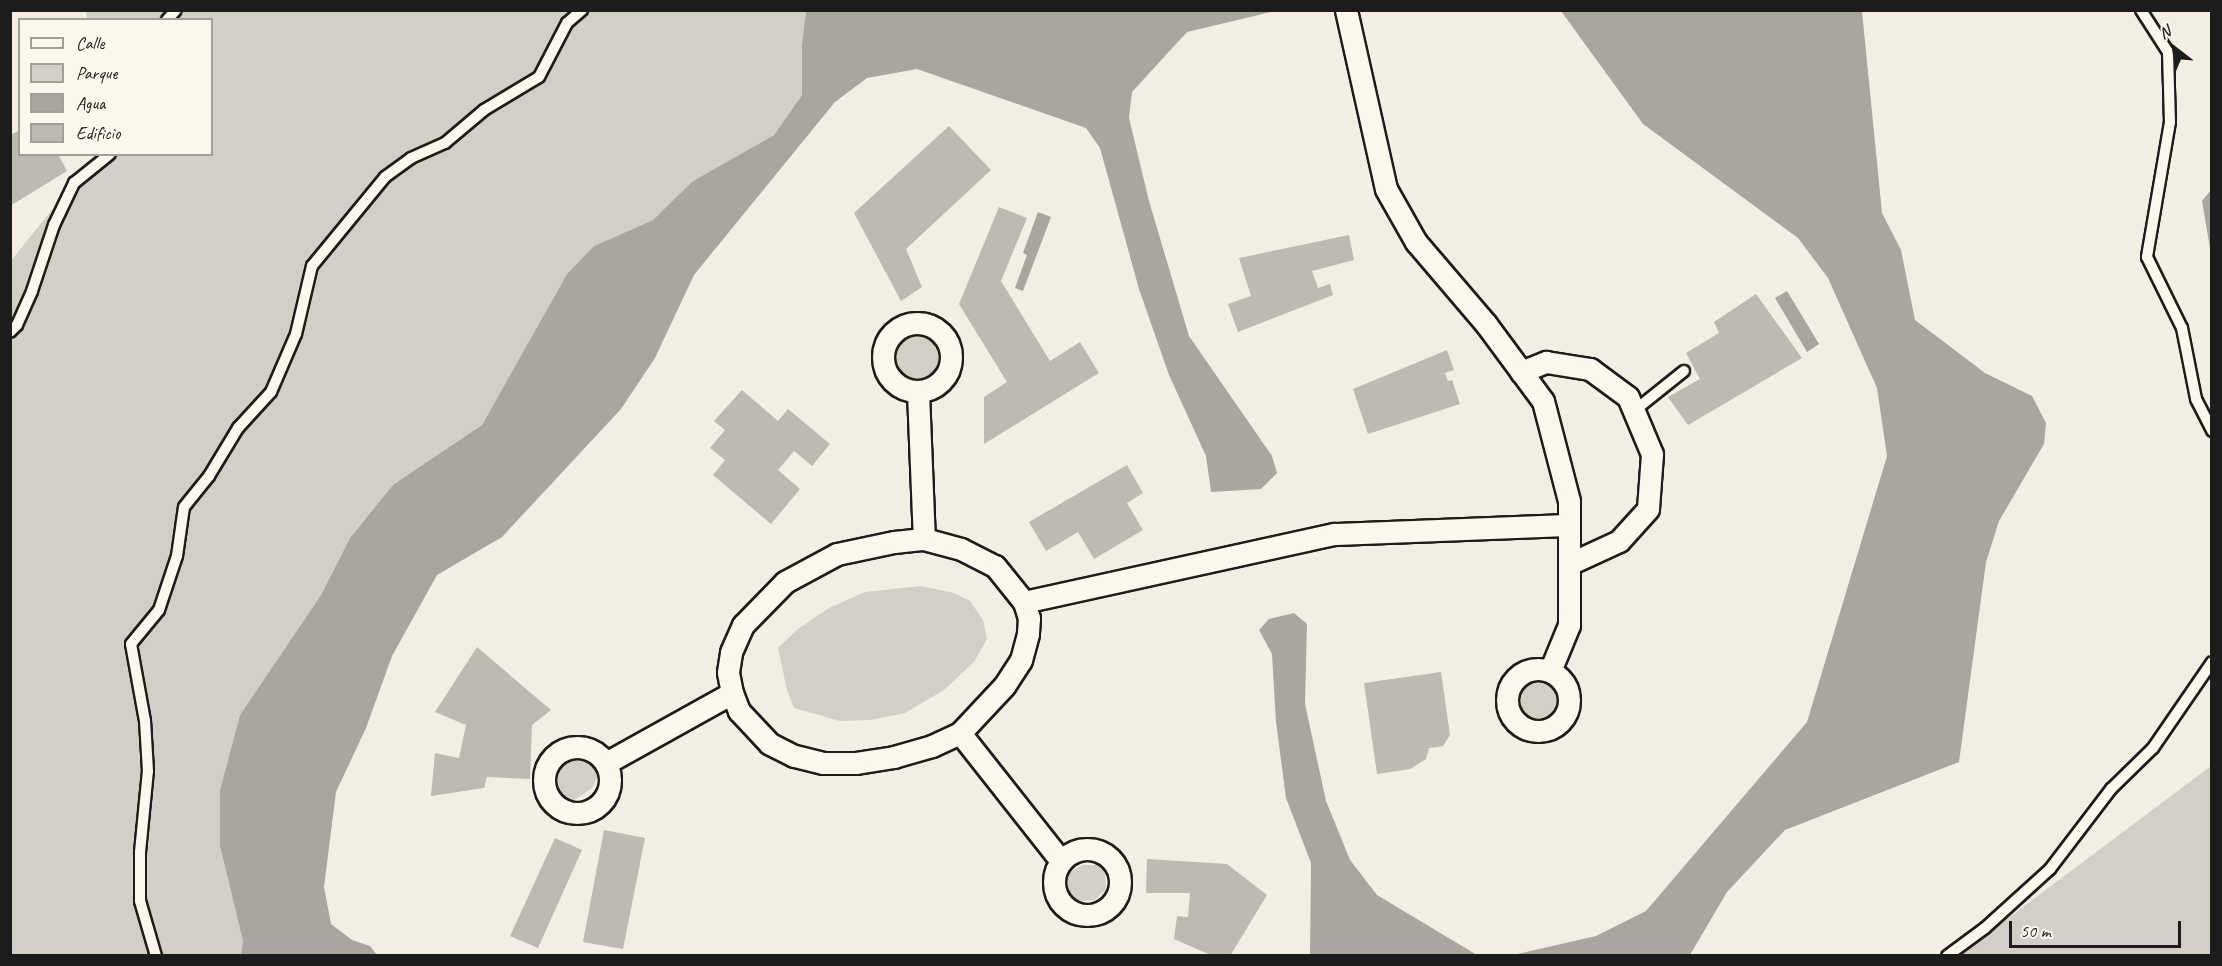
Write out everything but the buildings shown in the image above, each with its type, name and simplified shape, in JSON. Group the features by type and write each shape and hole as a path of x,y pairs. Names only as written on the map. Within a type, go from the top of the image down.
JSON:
{"street":[{"path":"1346,10 1386,189 1416,242 1486,324 1543,401 1569,501 1569,625 1550,670"},
{"path":"1521,372 1546,362 1590,369 1628,397 1652,454 1648,509 1619,542 1569,564"},
{"path":"918,392 924,539"},
{"path":"1024,602 1334,534 1569,525"},
{"path":"924,539 961,549 995,566 1024,602 1029,618 1021,660 980,715 960,733 932,746 894,757 856,763 823,763 794,756 769,743 739,711 732,693 728,672 731,652 743,625 784,582 837,554 894,542 924,539"},
{"path":"606,763 732,693"},
{"path":"960,733 1061,861"}],"lane":[{"path":"156,956 140,902 140,852 148,771 145,722 131,644 159,610 177,556 184,507 209,476 238,428 271,392 296,334 312,266 385,177 411,158 445,143 484,110 539,77 567,23 582,10"},
{"path":"2141,10 2168,52 2170,122 2147,257 2182,328 2196,399 2211,430"},
{"path":"10,332 17,326 32,291 54,225 74,183 108,156"},
{"path":"1634,411 1684,371"},
{"path":"1947,956 1986,928 2050,869 2111,789 2153,748 2211,662"}],"green space":[{"path":"86,11 806,11 802,44 802,95 774,135 693,181 653,220 594,246 567,274 482,425 393,486 350,538 321,595 240,715 220,790 220,846 243,941 241,955 11,955 10,262 95,156 213,156 213,18 87,18"},
{"path":"914,335 930,336 941,360 935,371 922,379 907,377 897,368 893,356 903,342"},
{"path":"921,586 954,593 970,601 983,620 987,639 974,662 944,690 905,713 871,720 840,721 794,708 787,690 778,648 798,629 829,608 865,592"},
{"path":"1543,680 1554,687 1558,701 1552,712 1540,723 1528,718 1518,705 1518,689 1527,681"},
{"path":"574,759 586,761 599,774 592,788 570,803 555,788 558,769"},
{"path":"2211,766 2211,955 1959,955"},
{"path":"1083,865 1098,865 1105,874 1106,889 1095,900 1082,901 1071,897 1064,886 1069,873"}],"water":[{"path":"806,11 1275,11 1187,32 1132,92 1129,118 1149,201 1189,336 1272,456 1277,473 1261,489 1211,492 1206,456 1169,375 1139,289 1100,148 1086,128 917,69 867,78 835,102 694,275 655,358 621,409 502,537 437,575 392,656 366,728 336,792 324,887 331,924 352,940 370,946 377,955 241,955 243,941 220,846 220,790 240,715 321,595 350,538 393,485 482,425 567,274 594,246 653,220 693,181 774,135 802,95 802,44"},
{"path":"1561,11 1862,11 1882,213 1901,250 1915,320 1985,373 2032,396 2046,423 2044,444 1999,521 1986,562 1959,762 1785,830 1727,892 1690,955 1513,955 1596,936 1646,911 1807,722 1887,456 1877,388 1828,278 1798,238 1643,124"},
{"path":"2211,190 2211,254 2202,201"},
{"path":"1038,212 1051,217 1023,291 1015,288 1027,255 1023,253"},
{"path":"1787,291 1819,344 1807,352 1775,298"},
{"path":"1294,613 1307,624 1305,704 1326,801 1350,860 1377,895 1477,955 1310,955 1311,863 1286,798 1276,722 1272,654 1259,630 1269,619"}]}
